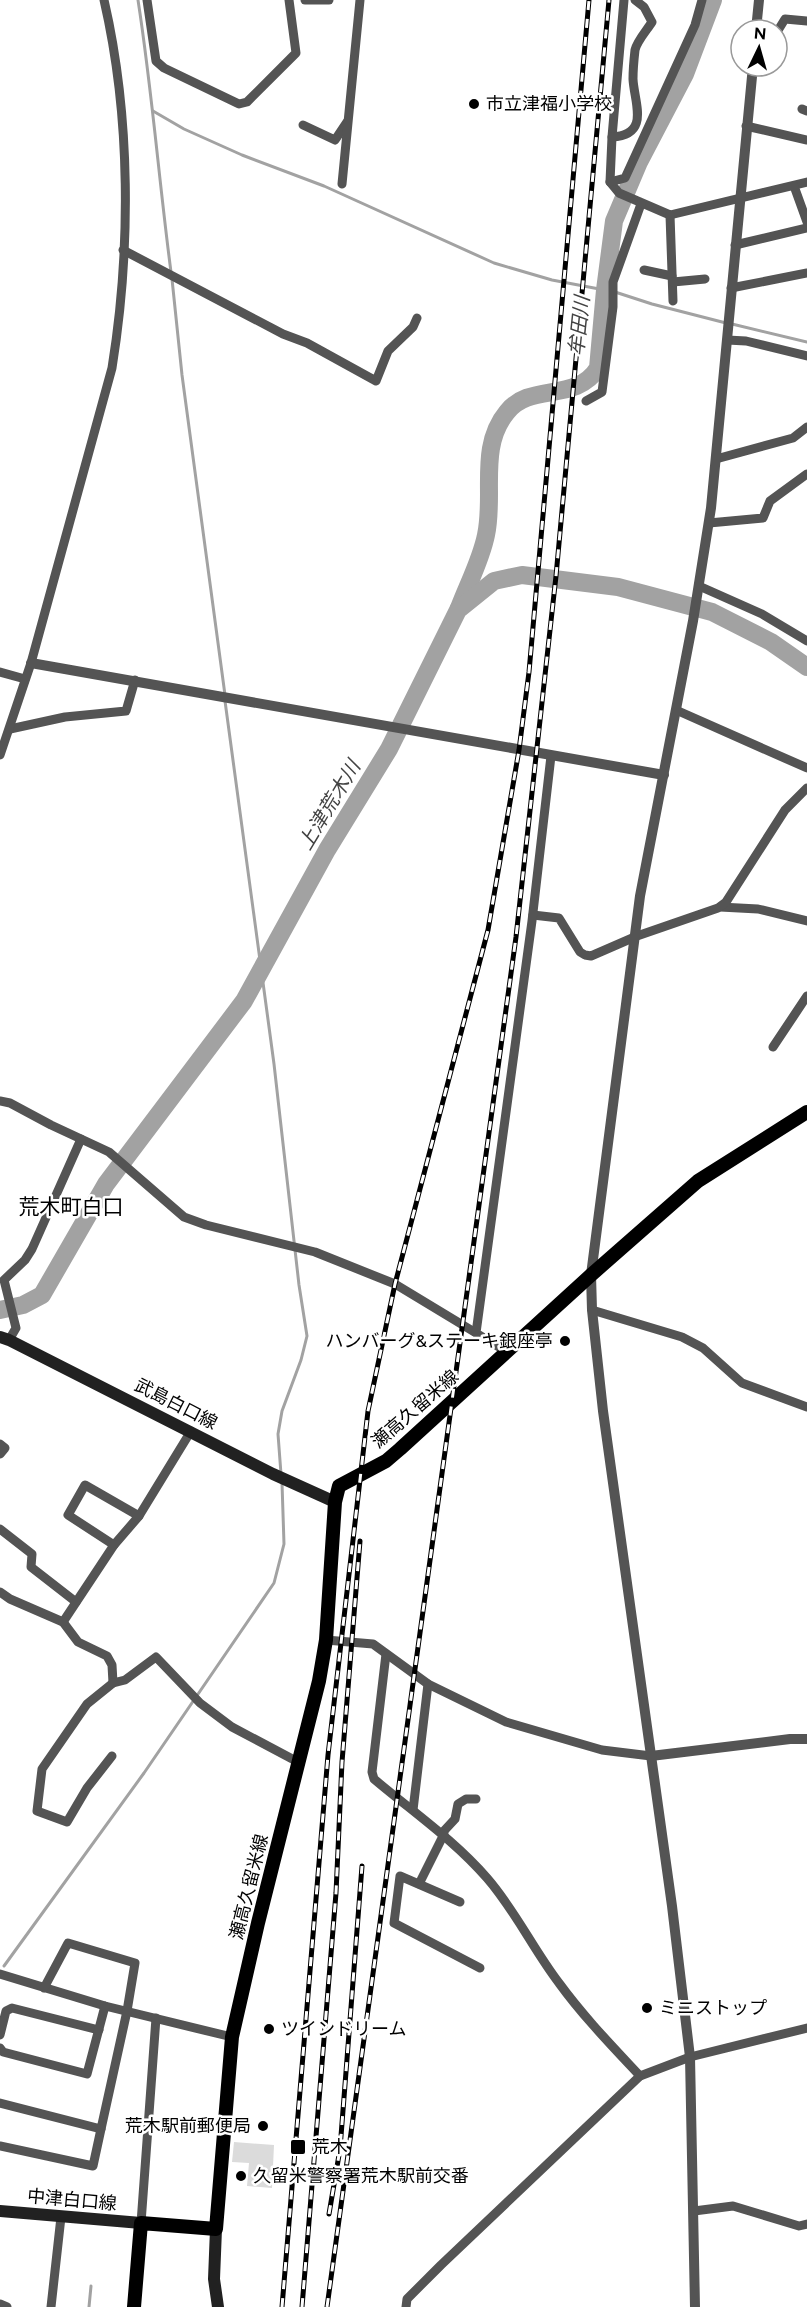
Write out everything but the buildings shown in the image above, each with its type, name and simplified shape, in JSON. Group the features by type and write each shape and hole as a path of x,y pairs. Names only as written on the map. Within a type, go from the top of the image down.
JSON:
{"main road":[{"name":"瀬高久留米線","path":"216,2229 232,2037 298,1762 315,1703 326,1640 335,1502 339,1486 386,1461 698,1181 807,1112"},
{"name":"武島白口線","path":"5,1339 273,1474 335,1502"},
{"name":"中津白口線","path":"2,2212 141,2223"},
{"path":"134,2307 141,2223 216,2229 214,2279 218,2307"}],"street":[{"path":"0,755 31,663 112,368 117,334 123,250 125,147 113,40 104,0"},
{"path":"147,0 156,61 164,68 239,104 247,102 296,53 289,0"},
{"path":"305,0 329,0"},
{"path":"342,184 360,0"},
{"path":"624,0 610,182 619,193 670,216 807,182"},
{"path":"612,137 624,136 633,128 638,118 639,110 633,79 636,47 652,22 644,7 635,0"},
{"path":"610,182 625,178 695,24 702,0"},
{"path":"757,18 759,0"},
{"path":"789,19 807,21"},
{"path":"695,2307 690,2057 672,1906 603,1411 592,1310 591,1275 640,896 693,621 709,523 752,78"},
{"path":"303,124 334,140 349,120"},
{"path":"746,126 807,140"},
{"path":"794,186 807,222"},
{"path":"586,402 602,392 612,318 613,282 641,204"},
{"path":"670,216 673,301"},
{"path":"735,244 807,228"},
{"path":"123,250 283,334 307,343 376,381 388,351 413,327 417,318"},
{"path":"644,270 673,279 705,279"},
{"path":"731,288 807,273"},
{"path":"727,340 746,341 807,356"},
{"path":"716,459 793,438 807,427"},
{"path":"709,523 764,518 770,501 807,474"},
{"path":"699,586 762,614 807,641"},
{"path":"31,663 664,775"},
{"path":"0,672 25,679"},
{"path":"10,729 65,717 126,711 135,680"},
{"path":"676,710 807,768"},
{"path":"476,1334 533,915 552,756"},
{"path":"533,915 559,918 580,952 585,956 591,956 635,937 720,907 726,902 785,810 807,788"},
{"path":"720,907 758,909 807,921"},
{"path":"773,1047 807,996"},
{"path":"0,1101 10,1103 109,1152 184,1217 206,1225 315,1252 395,1284 507,1352"},
{"path":"5,1339 16,1328 4,1280 33,1249 81,1139"},
{"path":"592,1310 682,1337 704,1348 742,1383 807,1407"},
{"path":"63,1622 114,1545 139,1516 191,1431"},
{"path":"0,1444 5,1448 0,1455"},
{"path":"114,1545 68,1515 85,1485 139,1516"},
{"path":"0,1529 32,1554 31,1567 76,1602"},
{"path":"0,1592 10,1599 63,1622 78,1642 107,1656 112,1665 113,1683"},
{"path":"326,1640 373,1644 428,1684 517,1726 602,1750 651,1756 790,1739 807,1739"},
{"path":"386,1654 372,1772 374,1779 443,1834 486,1877 502,1897 559,1984 582,2013 640,2076"},
{"path":"112,1756 87,1788 68,1822 37,1811 42,1769 87,1704 113,1683 125,1680 156,1657 208,1709 232,1727 298,1762"},
{"path":"413,1810 428,1684"},
{"path":"419,1884 443,1834 455,1819 458,1804 466,1798 476,1798"},
{"path":"460,1902 400,1876 394,1923 480,1968"},
{"path":"0,2146 93,2166 127,2011 135,1963 68,1943 44,1988"},
{"path":"0,1974 105,2006 232,2037"},
{"path":"0,2048 3,2052 87,2074 105,2006"},
{"path":"0,2035 6,2011 12,2008 99,2030"},
{"path":"141,2223 156,2018"},
{"path":"406,2307 407,2299 432,2274 640,2076 690,2057 807,2028"},
{"path":"0,2103 101,2128"},
{"path":"694,2211 733,2206 799,2226 807,2224"},
{"path":"51,2307 61,2217"},
{"path":"0,2304 7,2307"}],"shaded area":[{"path":"234,2142 274,2145 272,2188 247,2186 249,2163 232,2162"}],"waterway":[{"path":"138,0 171,272"},
{"name":"牟田川","path":"459,608 478,563 486,535 490,455 498,426 507,412 517,403 528,397 578,385 589,379 598,368 614,221 639,162 685,74 713,0"},
{"path":"153,111 184,129 242,155 324,186 494,263 552,280 615,292 726,323"},
{"path":"172,279 182,375 225,695"},
{"path":"732,324 807,342"},
{"name":"上津荒木川","path":"0,1310 23,1305 42,1295 106,1184 244,1001 327,850 389,749 458,610 494,581 522,575 618,587 712,612 771,642 807,667"},
{"path":"225,701 274,1064 307,1336 301,1360 282,1411 278,1434 281,1474"},
{"path":"4,1966 144,1773 274,1583 284,1544 282,1483"},
{"path":"89,2307 91,2286"}],"railway":[{"path":"282,2307 328,1755 368,1411 395,1284 488,930 519,750 529,672 589,0"},
{"path":"327,2307 516,937 556,576 609,0"},
{"path":"302,2307 336,1893 342,1762 360,1541"},
{"path":"329,2214 340,2149 362,1866"}],"place":[{"name":"市立津福小学校","path":"474,104"},
{"name":"ハンバーグ&ステーキ銀座亭","path":"565,1341"},
{"name":"ミニストップ","path":"647,2008"},
{"name":"ツインドリーム","path":"269,2029"},
{"name":"荒木駅前郵便局","path":"263,2126"},
{"name":"荒木","path":"298,2147"},
{"name":"久留米警察署荒木駅前交番","path":"241,2176"}],"district":[{"name":"荒木町白口","path":"71,1207"}]}
